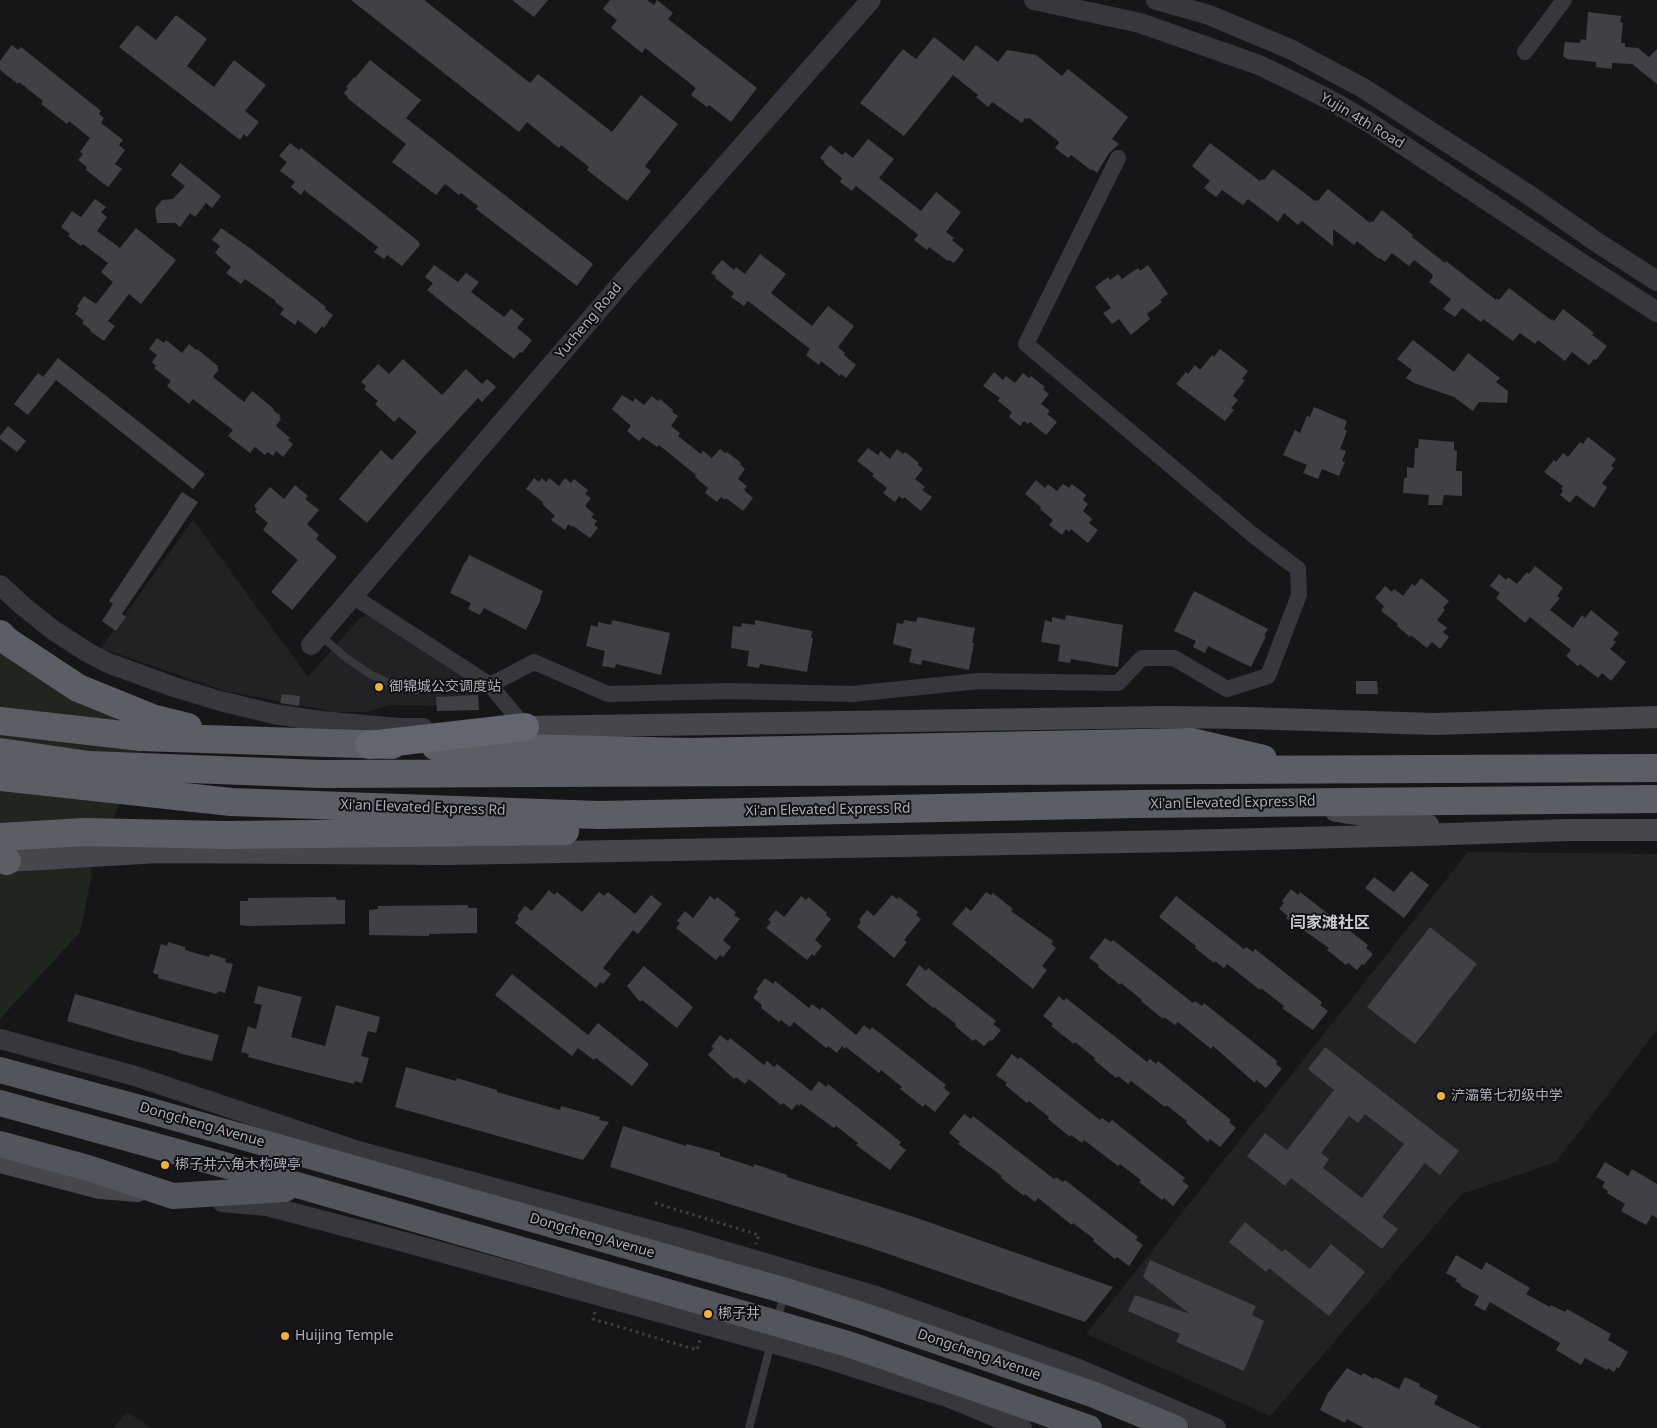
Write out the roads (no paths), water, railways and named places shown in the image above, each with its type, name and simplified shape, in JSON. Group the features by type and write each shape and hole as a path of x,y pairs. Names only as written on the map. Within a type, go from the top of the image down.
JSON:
{"highway":[{"path":"0,634 7,641 78,688 152,718 250,741"},
{"path":"0,720 141,737 368,745 689,752 1191,742 1305,770"},
{"path":"368,745 525,727"},
{"path":"0,752 88,766 331,774 1657,768"},
{"name":"Xi'an Elevated Express Rd","path":"0,777 231,802 598,815 1136,804 1657,799"},
{"path":"2,854 84,832 226,835 776,828 1086,821 1136,804"}],"main road":[{"path":"525,727 1163,717 1434,724 1657,718"},
{"path":"1273,802 1486,833"},
{"path":"2,854 158,852 457,854 1181,841 1568,830 1657,830"},
{"name":"Dongcheng Avenue","path":"0,1070 786,1291 1092,1394 1175,1428"},
{"path":"0,1102 304,1187 774,1334 857,1347 1089,1428"},
{"path":"0,1144 88,1168 167,1194"},
{"path":"0,1162 100,1188 167,1194 304,1187"}],"street":[{"name":"Yucheng Road","path":"316,640 632,270 872,0"},
{"name":"Yujin 4th Road","path":"1034,0 1151,26 1259,65 1306,88 1370,123 1657,312"},
{"name":"Yujin 4th Road","path":"1156,0 1209,15 1290,49 1363,88 1529,195 1657,282"},
{"path":"1525,52 1564,0"},
{"path":"490,685 534,662 608,694 730,691 852,694 979,681 1118,683 1142,658 1174,658 1227,689 1268,676 1299,595 1298,569 1254,535 1026,344 1118,158"},
{"path":"0,585 53,630 87,652 131,672 220,701 274,714 321,721 398,728 525,727"},
{"path":"354,596 490,685 525,727"},
{"path":"0,1039 135,1076 358,1151 694,1242 873,1295 1076,1368 1216,1428"},
{"path":"167,1194 267,1206 403,1242 774,1334 815,1355 950,1398 1022,1428"}],"lane":[{"path":"316,640 370,674 395,686 417,690 490,685"},
{"path":"749,1428 786,1291"}],"place":[{"name":"御锦城公交调度站","path":"379,687"},
{"name":"浐灞第七初级中学","path":"1441,1096"},
{"name":"梆子井六角木构碑亭","path":"165,1165"},
{"name":"梆子井","path":"708,1314"},
{"name":"Huijing Temple","path":"285,1336"}],"district":[{"name":"闫家滩社区","path":"1330,923"}]}
